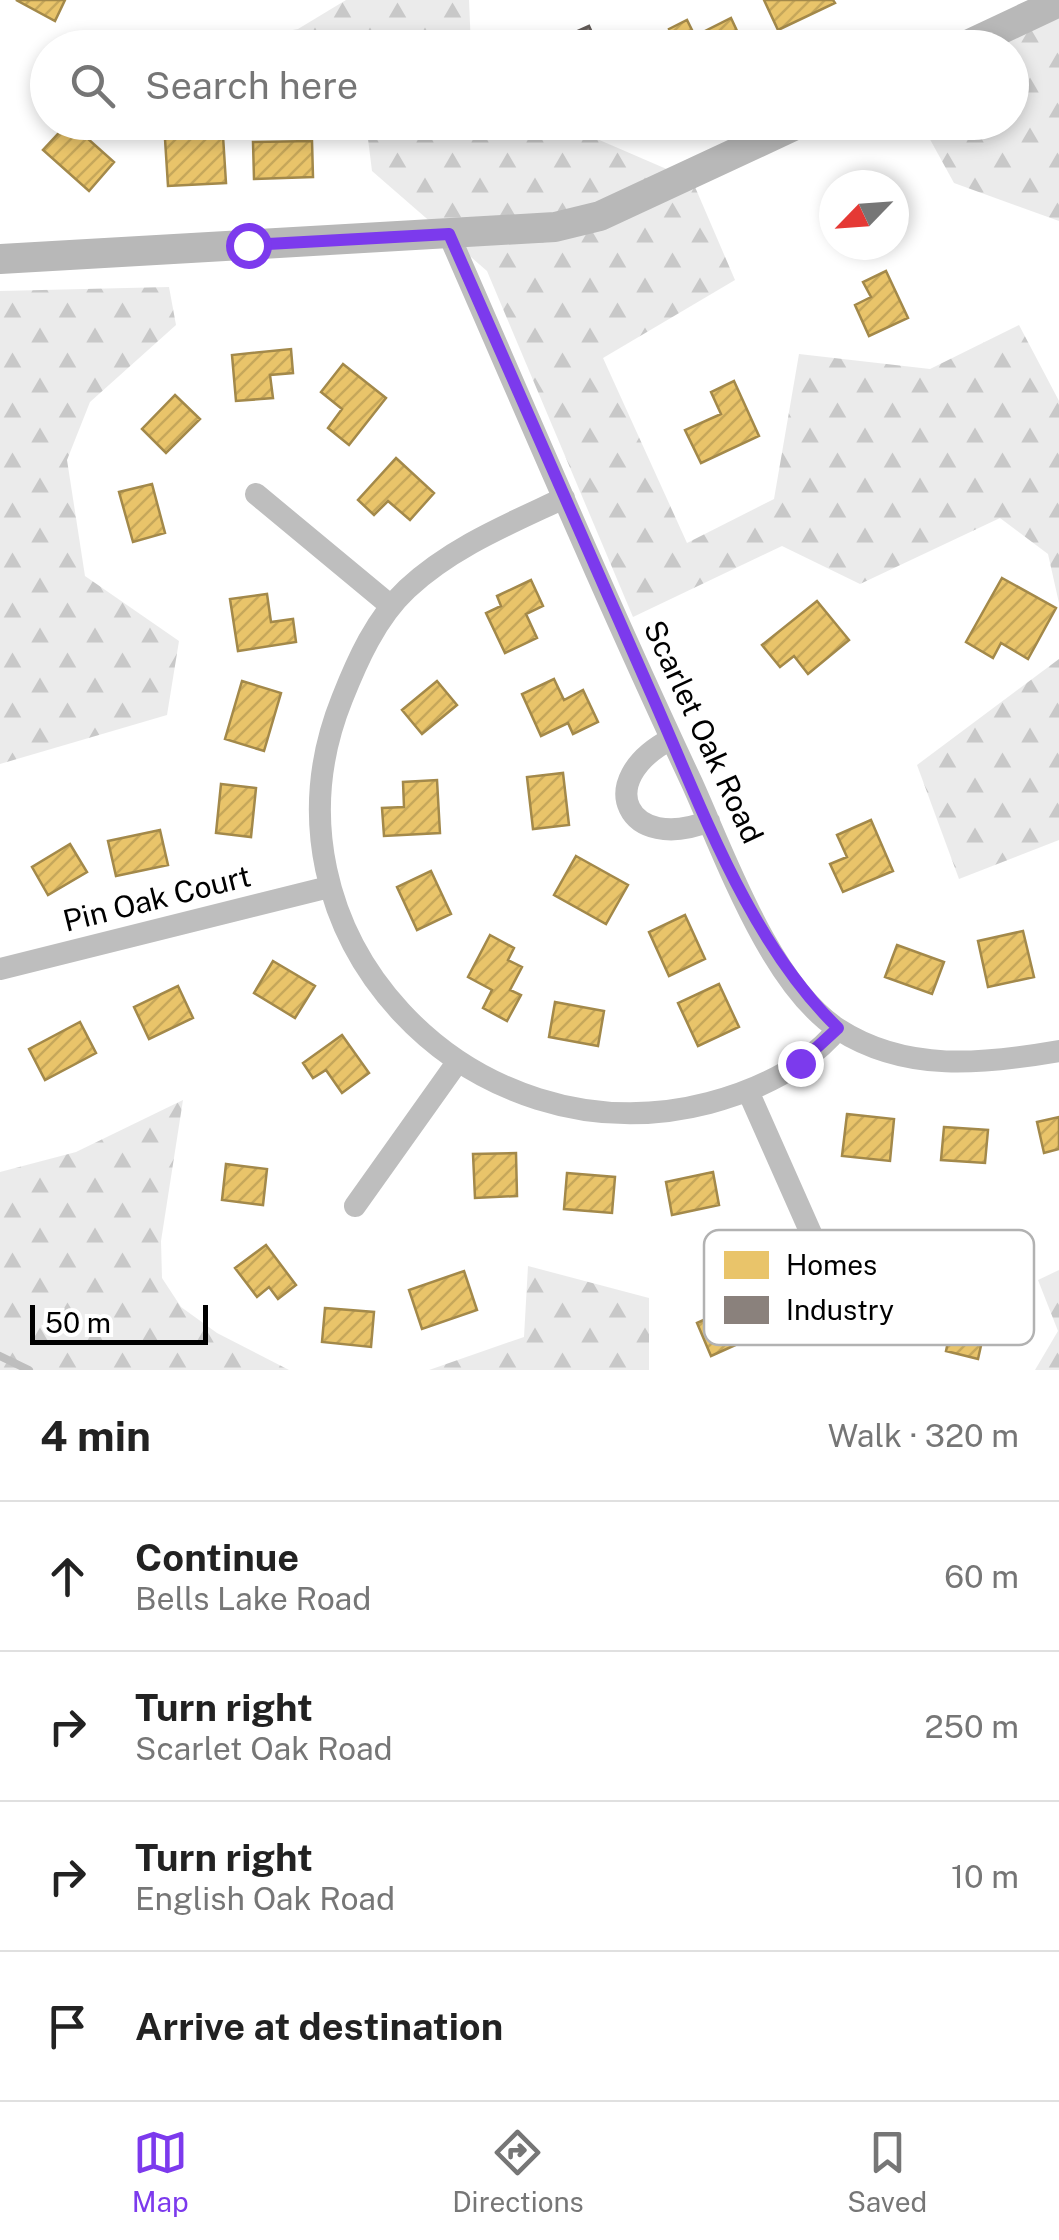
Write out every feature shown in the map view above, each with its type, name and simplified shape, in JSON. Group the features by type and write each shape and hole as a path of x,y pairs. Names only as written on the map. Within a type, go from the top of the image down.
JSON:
{"street":[{"path":"999,30 1059,2"},
{"path":"0,258 528,232 600,216 763,140"},
{"name":"Scarlet Oak Road","path":"449,234 709,821 783,966 802,993 838,1028 918,1060 985,1062 1059,1051"},
{"path":"256,494 391,606"},
{"path":"564,498 440,562 391,606 347,686 326,752 320,806 329,887 357,949 392,1004 425,1040 456,1064 548,1103 616,1113 664,1113 748,1091 800,1063 838,1028"},
{"path":"671,739 633,766 625,784 629,808 641,824 663,831 709,821"},
{"name":"Pin Oak Court","path":"0,969 329,887"},
{"path":"355,1206 456,1064"},
{"path":"748,1091 810,1230"}],"green space":[{"path":"346,0 469,0 470,30 293,30"},
{"path":"1059,8 1059,221 954,183 930,140 1029,140 1029,30 1014,30"},
{"path":"368,140 599,140 692,180 735,280 603,358 687,543 774,499 799,354 930,369 1019,325 1059,401 1059,603 1048,554 1000,518 860,584 782,546 633,617 487,271 372,171"},
{"path":"169,287 176,325 90,402 67,460 85,576 179,641 167,715 0,764 0,291"},
{"path":"1059,659 1059,840 959,879 917,765"},
{"path":"183,1100 161,1241 162,1278 181,1307 217,1333 289,1370 0,1370 0,1172 76,1152"},
{"path":"528,1266 649,1298 649,1370 429,1370 524,1337"},
{"path":"1059,1270 1059,1370 1035,1370 1058,1331 1038,1280"}],"building: Homes":[{"path":"16,0 65,0 55,21"},
{"path":"764,0 833,0 835,3 778,30"},
{"path":"731,18 737,30 707,30"},
{"path":"687,20 692,30 669,30 669,29"},
{"path":"52,140 89,140 114,162 89,191 43,150"},
{"path":"165,140 223,140 226,183 168,186"},
{"path":"312,141 313,177 254,179 253,142"},
{"path":"886,271 908,318 869,336 855,305 871,297 863,282"},
{"path":"291,349 293,373 270,375 273,398 236,401 232,355"},
{"path":"343,364 386,398 349,445 328,428 342,409 321,392"},
{"path":"734,381 759,436 701,463 685,430 721,414 711,392"},
{"path":"175,395 200,419 166,453 142,429"},
{"path":"396,458 434,493 410,520 388,501 374,515 358,500"},
{"path":"152,484 165,533 133,542 119,492"},
{"path":"1002,578 1056,608 1028,659 1001,643 993,658 966,642"},
{"path":"531,580 543,606 526,614 537,638 505,653 486,613 501,606 497,596"},
{"path":"267,594 271,622 293,619 296,642 238,651 230,599"},
{"path":"817,601 849,640 808,674 794,656 780,667 762,645"},
{"path":"554,679 564,700 583,690 598,722 573,734 568,723 541,736 522,694"},
{"path":"242,681 281,693 264,751 225,739"},
{"path":"437,681 457,705 422,734 402,710"},
{"path":"563,773 569,825 533,829 527,777"},
{"path":"437,780 440,833 384,836 382,808 404,807 403,782"},
{"path":"221,784 256,788 251,837 216,833"},
{"path":"871,820 893,871 843,892 830,864 847,857 837,835"},
{"path":"160,830 168,865 116,876 108,841"},
{"path":"70,844 87,872 48,895 32,867"},
{"path":"576,856 628,885 606,924 554,895"},
{"path":"431,871 451,914 417,930 397,887"},
{"path":"685,915 705,959 669,976 649,932"},
{"path":"1023,931 1034,977 988,987 978,941"},
{"path":"490,935 514,948 508,960 522,967 510,990 521,995 507,1021 483,1008 492,990 468,977"},
{"path":"897,945 944,962 932,994 885,977"},
{"path":"273,961 315,986 295,1018 254,993"},
{"path":"719,984 739,1027 698,1046 678,1003"},
{"path":"178,986 193,1018 149,1039 134,1007"},
{"path":"555,1002 604,1011 598,1046 549,1037"},
{"path":"80,1022 96,1053 45,1080 29,1049"},
{"path":"342,1035 369,1073 342,1093 326,1070 313,1078 303,1063"},
{"path":"847,1114 894,1119 890,1161 842,1156"},
{"path":"1059,1117 1059,1149 1044,1153 1037,1122"},
{"path":"944,1127 988,1130 985,1163 941,1160"},
{"path":"516,1153 517,1196 475,1198 473,1154"},
{"path":"226,1164 267,1169 263,1205 222,1200"},
{"path":"713,1172 719,1205 672,1215 666,1182"},
{"path":"567,1173 615,1177 612,1213 564,1209"},
{"path":"266,1245 296,1285 278,1299 269,1287 257,1297 235,1268"},
{"path":"464,1271 477,1310 422,1329 409,1290"},
{"path":"325,1308 374,1312 371,1347 322,1342"},
{"path":"704,1320 704,1340 697,1323"},
{"path":"706,1345 735,1345 711,1356"},
{"path":"947,1345 981,1345 978,1359 946,1351"}],"waterway":[{"path":"0,1356 29,1370"}],"route":[{"path":"248,245 449,234 671,739 762,930 802,993 838,1028 824,1046 800,1063"}]}
